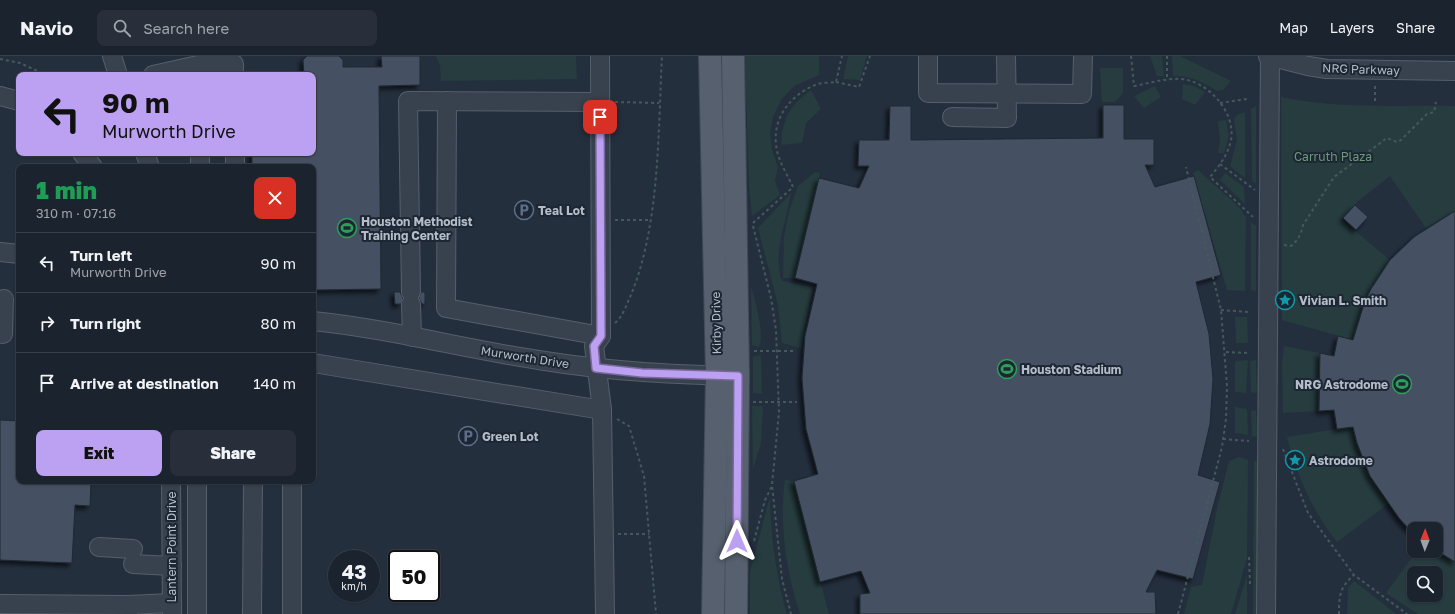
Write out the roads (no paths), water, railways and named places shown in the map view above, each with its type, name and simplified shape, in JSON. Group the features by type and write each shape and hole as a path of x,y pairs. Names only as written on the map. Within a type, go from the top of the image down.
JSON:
{"main road":[{"name":"Kirby Drive","path":"710,56 711,102 728,376 736,614"},
{"name":"Kirby Drive","path":"713,614 728,376 734,102 733,56"},
{"path":"711,102 734,102"}],"street":[{"path":"112,56 117,72"},
{"path":"600,56 601,336 594,346 602,410 606,614"},
{"path":"928,56 928,93 1006,94 1082,94 1083,56"},
{"path":"952,117 1007,118 1006,56"},
{"path":"1266,614 1275,238 1269,200 1269,57"},
{"name":"NRG Parkway","path":"1269,57 1455,71"},
{"path":"180,72 234,64 234,72"},
{"path":"0,96 16,100"},
{"path":"412,337 408,101 600,102"},
{"path":"447,101 446,308 601,336"},
{"path":"85,156 91,164"},
{"path":"0,252 16,254"},
{"path":"3,334 8,299"},
{"name":"Murworth Drive","path":"316,321 494,353 596,368 642,373 728,376"},
{"path":"316,363 602,410"},
{"name":"Lantern Point Drive","path":"171,484 172,609"},
{"path":"197,484 197,614"},
{"path":"252,614 253,484"},
{"path":"292,484 292,614"},
{"path":"99,547 172,566"},
{"path":"0,604 26,609 172,609"}],"place":[{"name":"Teal Lot","path":"524,210"},
{"name":"Houston Methodist Training Center","path":"347,228"},
{"name":"Vivian L. Smith","path":"1285,300"},
{"name":"Houston Stadium","path":"1007,369"},
{"name":"NRG Astrodome","path":"1402,384"},
{"name":"Green Lot","path":"468,436"},
{"name":"Astrodome","path":"1295,460"}],"park label":[{"name":"Carruth Plaza","path":"1333,156"}]}
